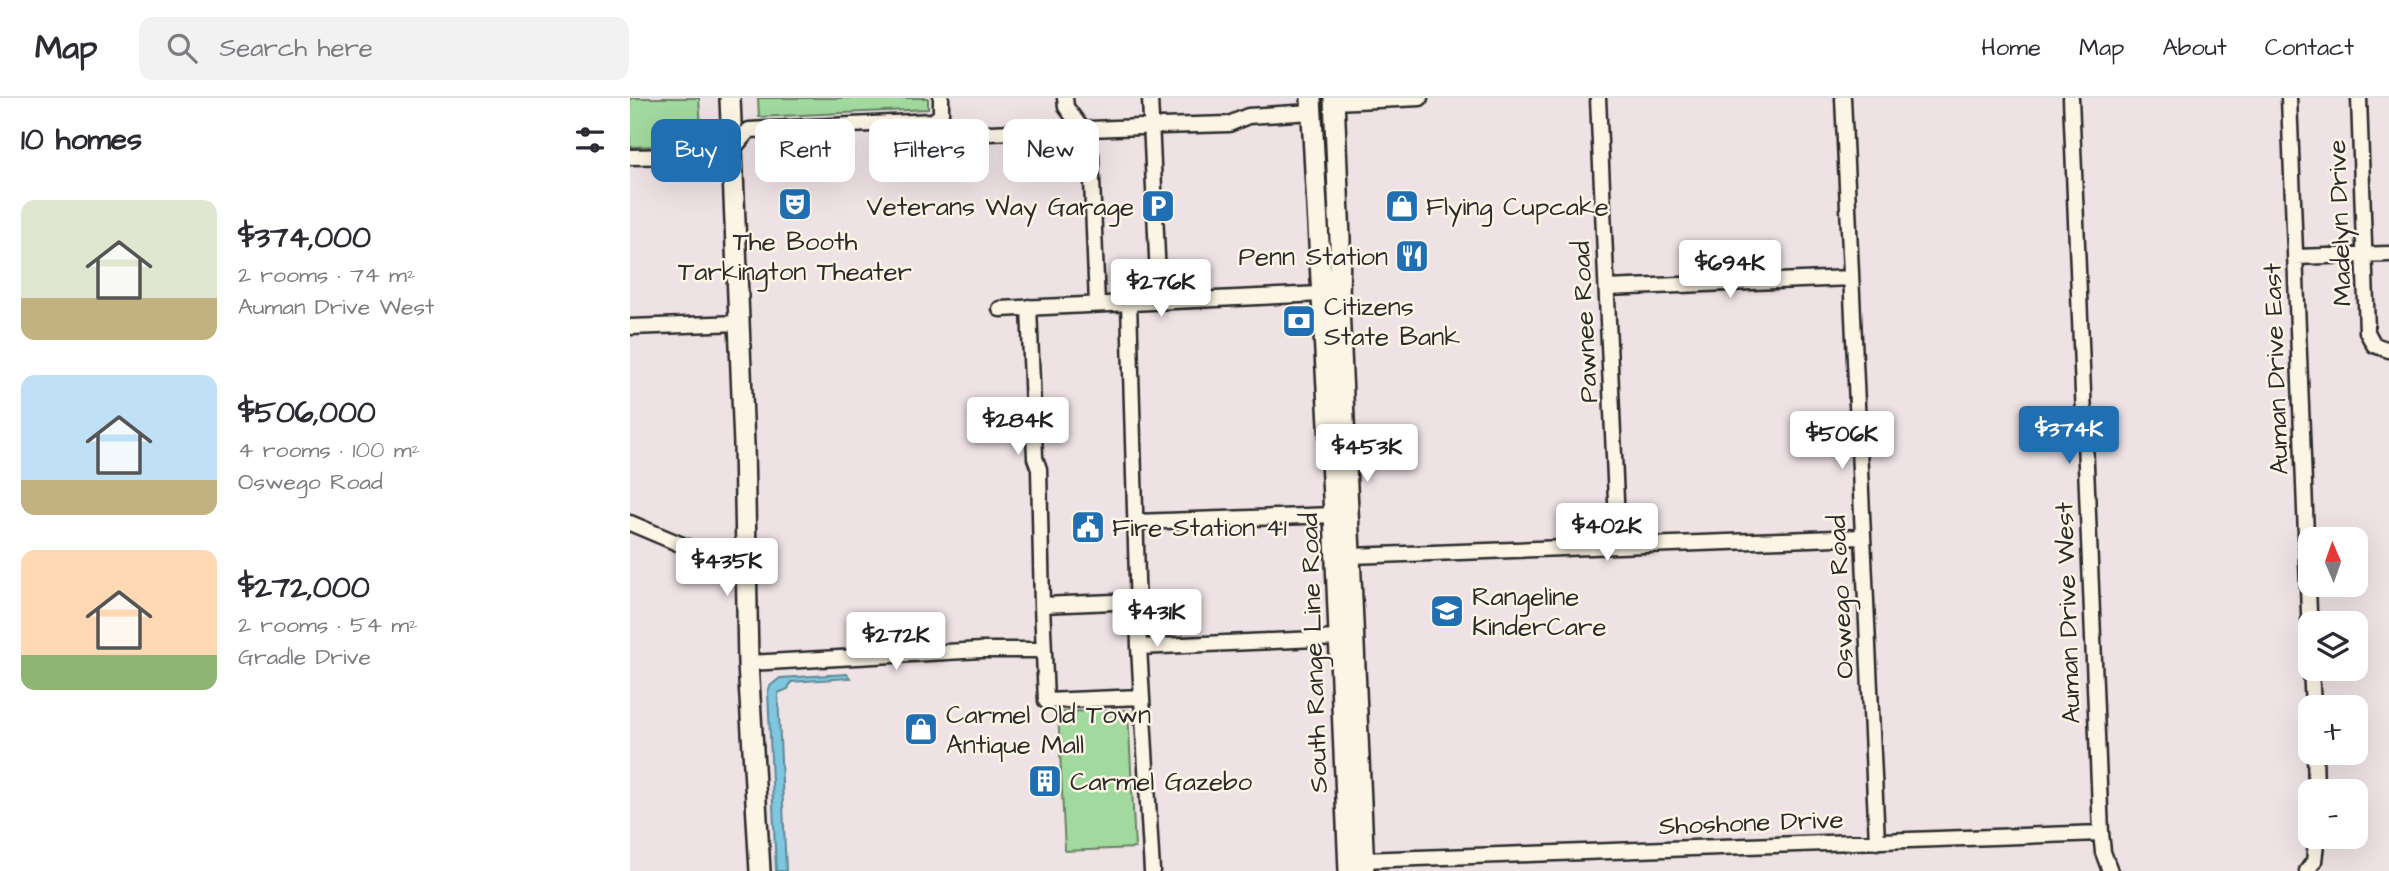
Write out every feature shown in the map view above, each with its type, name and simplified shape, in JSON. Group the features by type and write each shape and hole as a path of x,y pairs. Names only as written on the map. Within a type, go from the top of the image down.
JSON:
{"main road":[{"path":"730,98 731,119"},
{"name":"South Range Line Road","path":"1334,100 1340,239 1339,306 1351,556 1359,867"},
{"name":"South Range Line Road","path":"1311,105 1334,515 1338,638 1359,867"},
{"path":"733,182 740,323 748,663 760,871"}],"street":[{"path":"741,140 749,130 933,121 941,115 941,98"},
{"path":"1065,98 1066,107 1075,119"},
{"path":"1150,98 1159,301"},
{"path":"1334,100 1420,98"},
{"name":"Pawnee Road","path":"1598,98 1619,545"},
{"name":"Oswego Road","path":"1843,98 1877,842"},
{"name":"Auman Drive West","path":"2071,98 2101,833"},
{"name":"Auman Drive East","path":"2289,98 2309,611"},
{"name":"Madelyn Drive","path":"2359,98 2367,332 2374,345 2389,350"},
{"path":"1161,126 1229,124 1248,116 1311,105"},
{"path":"1099,128 1141,127"},
{"path":"989,133 1003,132"},
{"path":"630,157 651,156"},
{"path":"1092,182 1097,304"},
{"path":"2295,257 2389,254"},
{"path":"1607,288 1851,278"},
{"path":"1000,309 1321,294"},
{"path":"1129,303 1139,647 1152,871"},
{"path":"1029,307 1035,458 1039,469 1046,701 1142,697"},
{"path":"630,327 740,323"},
{"path":"1136,522 1334,515"},
{"path":"630,523 694,550 747,554"},
{"path":"1351,556 1862,537"},
{"path":"1042,605 1138,601"},
{"path":"1139,647 1338,638"},
{"path":"748,663 982,650 1044,650"},
{"path":"2101,833 2103,852 2110,871"},
{"name":"Shoshone Drive","path":"1359,867 2101,833"},
{"path":"2307,871 2316,849"}],"green space":[{"path":"630,98 699,98 700,119 651,119 651,146 630,147"},
{"path":"758,98 928,98 928,109 759,117"},
{"path":"1128,710 1135,848 1065,851 1058,712"}],"water":[{"path":"847,674 850,678 791,682 788,689 778,693 786,871 776,871 768,692 770,686 780,678"}],"place":[{"name":"The Booth Tarkington Theater","path":"795,204"},
{"name":"Veterans Way Garage","path":"1158,206"},
{"name":"Flying Cupcake","path":"1402,206"},
{"name":"Penn Station","path":"1412,256"},
{"name":"Citizens State Bank","path":"1299,321"},
{"name":"Fire Station 41","path":"1088,527"},
{"name":"Rangeline KinderCare","path":"1447,611"},
{"name":"Carmel Old Town Antique Mall","path":"921,729"},
{"name":"Carmel Gazebo","path":"1045,781"}]}
